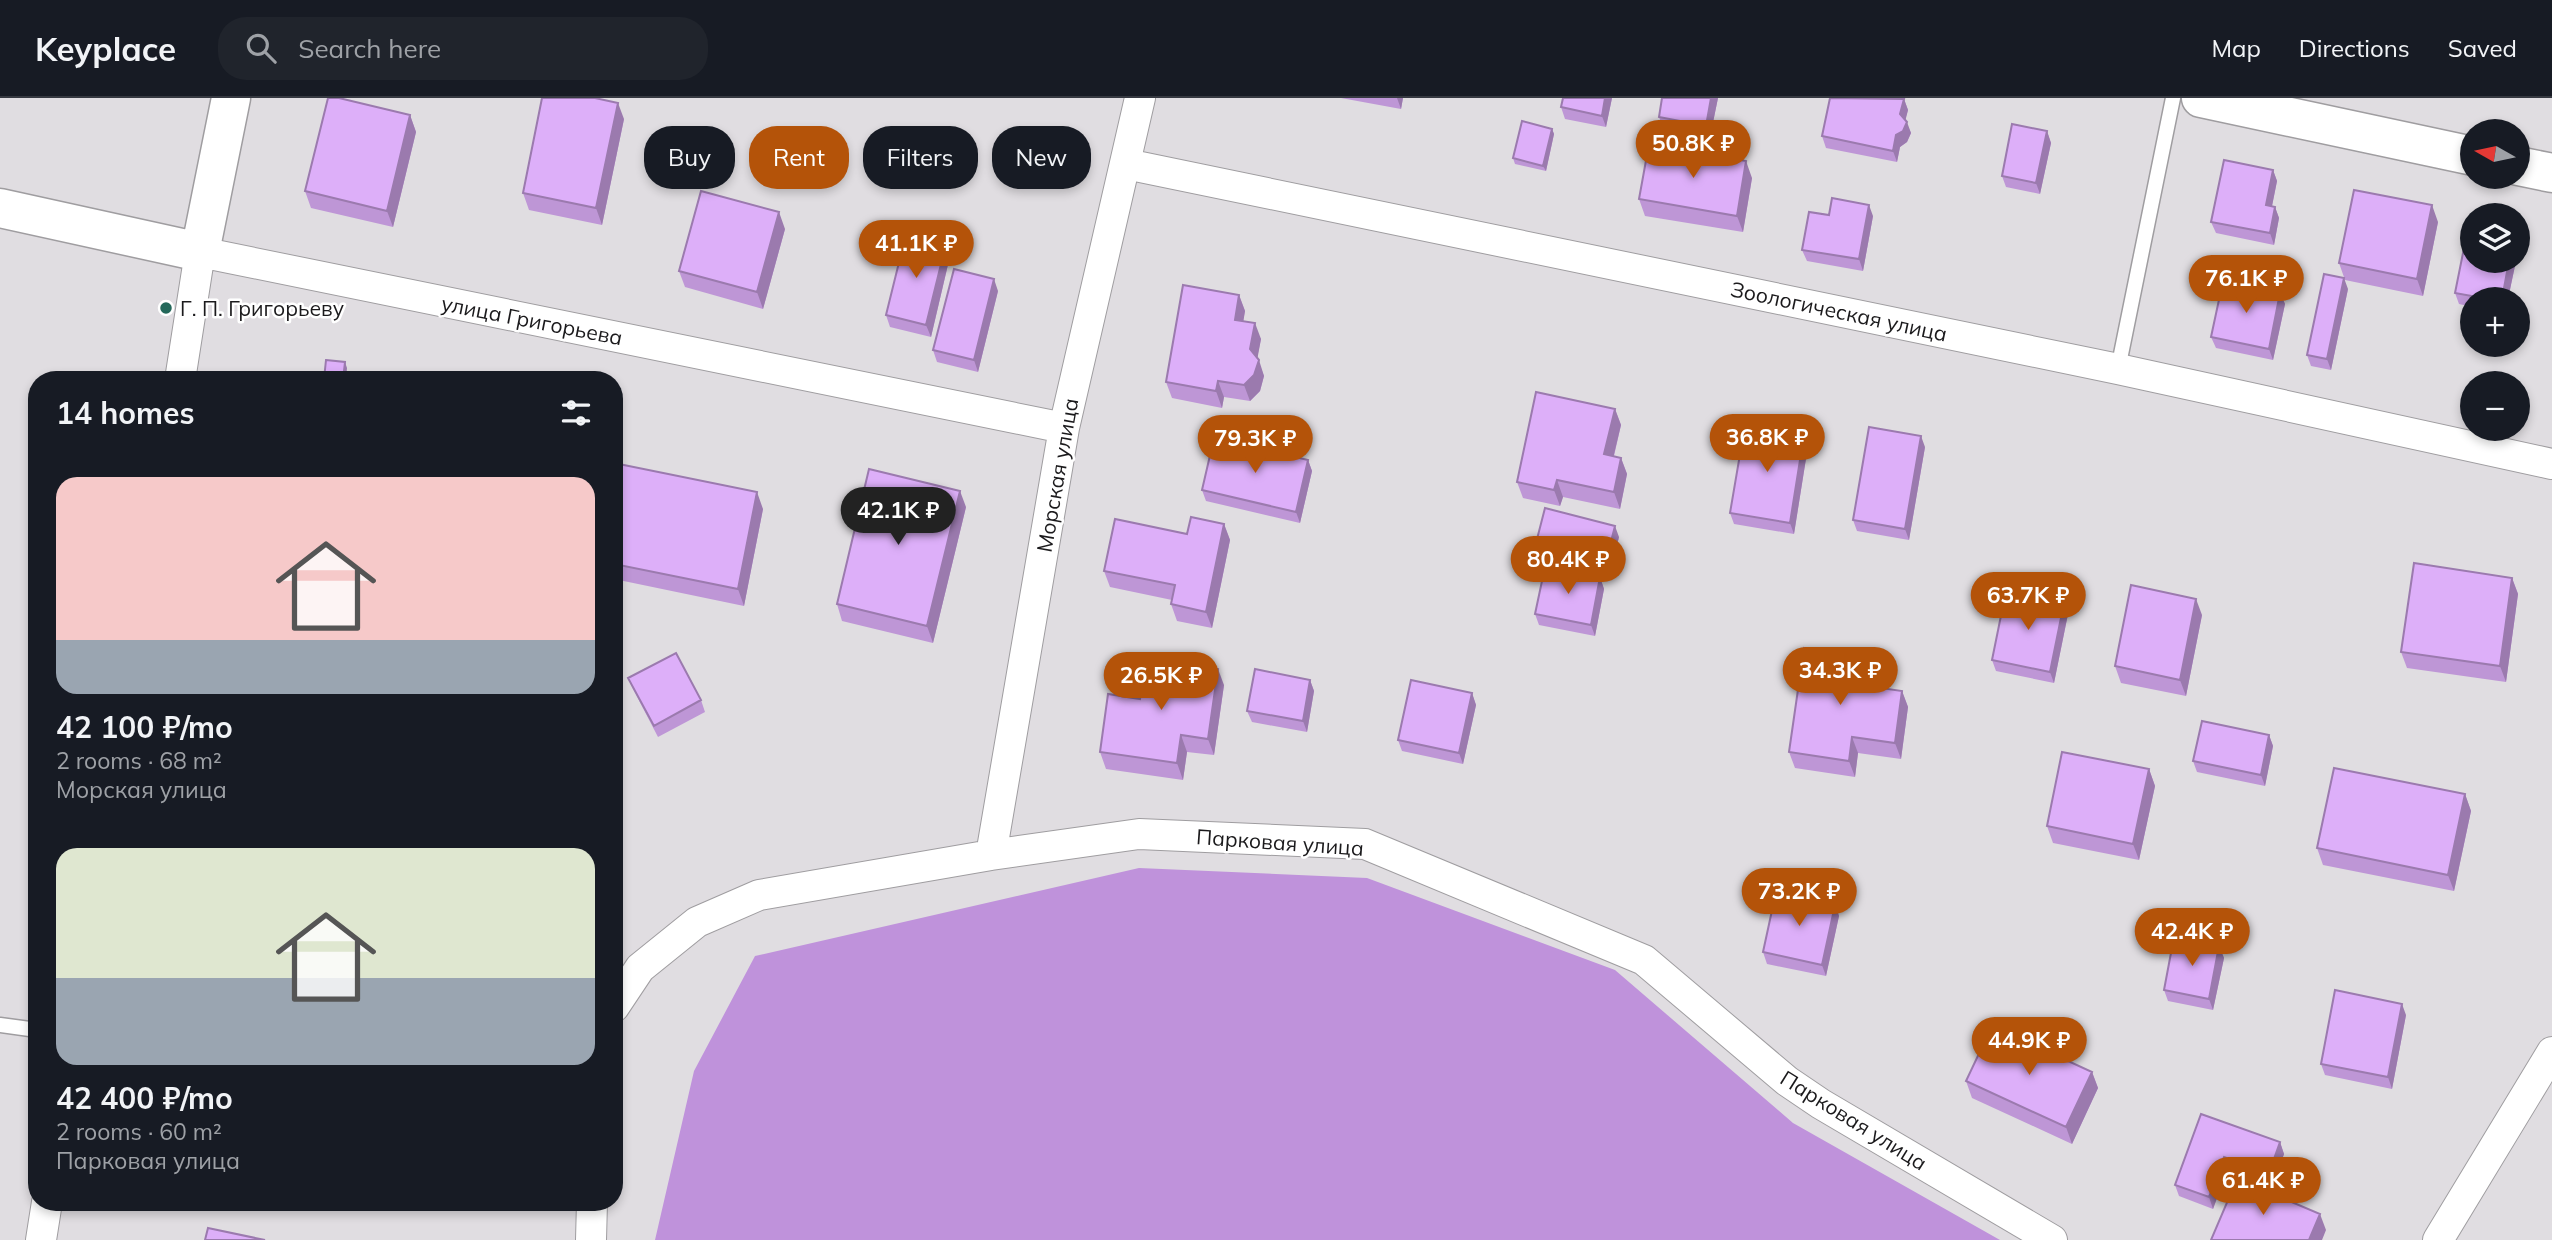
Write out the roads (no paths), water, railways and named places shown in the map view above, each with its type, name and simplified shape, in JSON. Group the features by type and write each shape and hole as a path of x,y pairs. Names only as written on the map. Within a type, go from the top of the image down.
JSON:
{"street":[{"path":"181,371 200,252 231,98"},
{"name":"Морская улица","path":"991,855 1064,428 1140,98"},
{"path":"2201,98 2460,153"},
{"name":"Зоологическая улица","path":"1126,164 2118,369 2552,464"},
{"path":"2530,168 2552,173"},
{"name":"улица Григорьева","path":"0,208 200,252 1064,428"},
{"name":"Парковая улица","path":"623,994 640,968 697,922 760,895 991,855 1139,834 1365,844 1644,960 1798,1088 2052,1240"},
{"path":"2438,1240 2552,1052"},
{"path":"41,1240 46,1211"},
{"path":"592,1211 592,1240"}],"lane":[{"path":"2118,369 2173,98"},
{"path":"0,1025 28,1029"}],"place":[{"name":"Г. П. Григорьеву","path":"166,308"}]}
